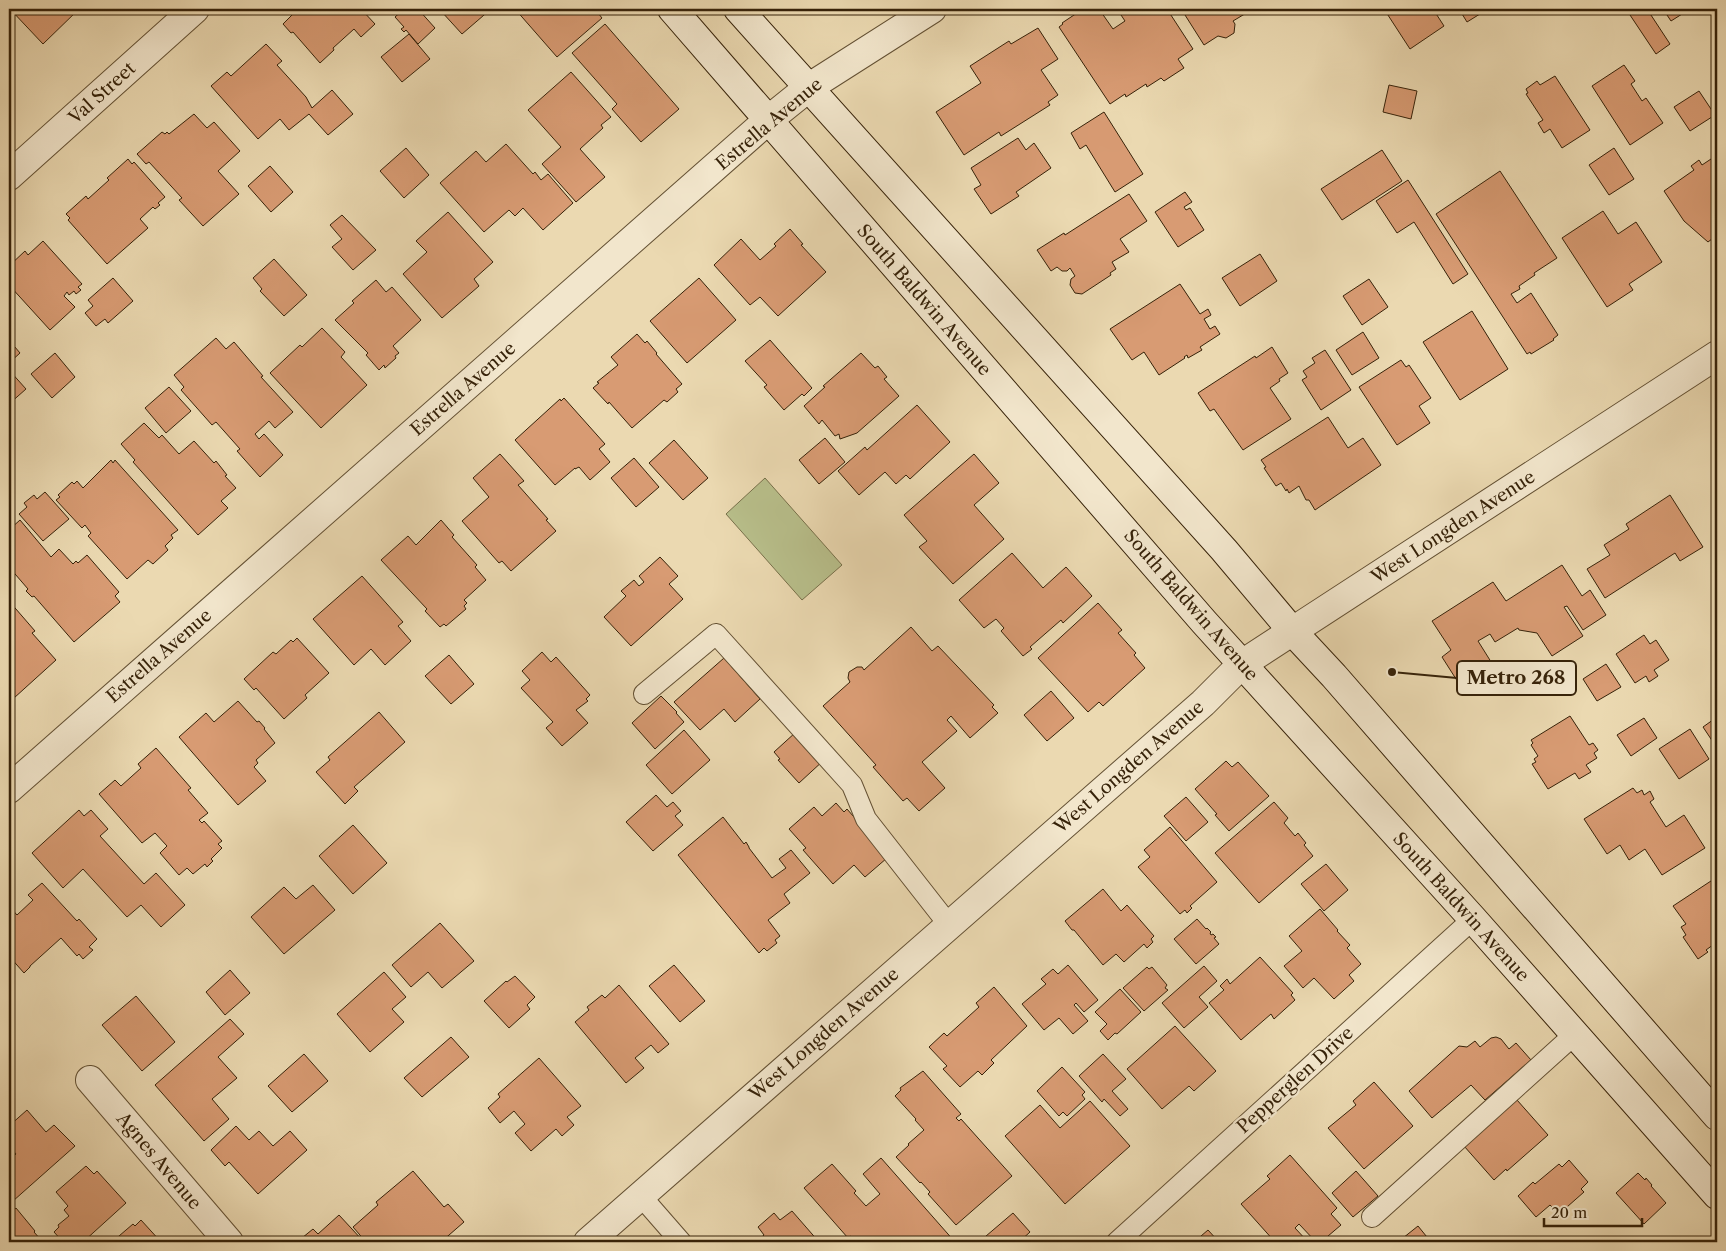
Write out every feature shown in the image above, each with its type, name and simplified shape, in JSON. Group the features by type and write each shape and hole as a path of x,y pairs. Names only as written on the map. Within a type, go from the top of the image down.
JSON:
{"street":[{"name":"Val Street","path":"9,176 195,9"},
{"name":"South Baldwin Avenue","path":"672,9 1242,664 1473,919 1717,1195"},
{"path":"738,9 1224,550 1293,632 1334,676 1717,1116"},
{"name":"Estrella Avenue","path":"9,789 767,120 808,88 932,9"},
{"name":"West Longden Avenue","path":"588,1242 1203,703 1242,664 1717,355"},
{"name":"Agnes Avenue","path":"90,1080 229,1242"}],"lane":[{"path":"644,694 716,634 852,784 866,819 949,925"},
{"name":"Pepperglen Drive","path":"1117,1242 1473,919"},
{"path":"1372,1217 1575,1034"},
{"path":"640,1195 681,1242"}],"green space":[{"path":"765,478 842,565 802,600 726,514"}],"building":[{"path":"10,9 79,9 43,44"},
{"path":"298,9 308,9 309,11 312,9 361,9 375,24 361,37 354,29 320,63 293,32 291,33 283,24"},
{"path":"404,9 418,9 435,28 418,44 406,30 404,32 401,29 404,27 395,17"},
{"path":"444,9 491,9 462,34 441,11"},
{"path":"515,9 592,9 602,18 557,57"},
{"path":"1083,9 1099,9 1113,29 1125,21 1117,9 1167,9 1193,49 1178,59 1184,68 1164,81 1161,78 1147,87 1146,84 1126,97 1125,94 1110,104 1059,27"},
{"path":"1187,9 1249,9 1247,10 1248,12 1233,21 1235,24 1234,33 1226,38 1218,36 1204,45 1185,15 1189,12"},
{"path":"1384,9 1433,9 1444,26 1410,49"},
{"path":"1459,9 1488,9 1467,22"},
{"path":"1626,9 1647,9 1670,44 1656,54"},
{"path":"1663,9 1690,9 1671,21"},
{"path":"605,24 679,109 641,142 612,109 617,104 572,53"},
{"path":"1038,28 1058,59 1041,70 1058,95 1048,102 1050,105 1001,136 999,132 964,155 936,112 981,83 970,66 1009,41 1011,44"},
{"path":"409,34 430,59 402,82 381,57"},
{"path":"266,44 282,61 277,65 306,97 312,108 332,90 353,114 328,135 309,114 289,130 280,119 258,139 211,86 227,72 231,76"},
{"path":"1624,65 1635,81 1631,84 1642,101 1646,98 1663,123 1630,145 1592,86"},
{"path":"571,72 611,117 601,125 603,128 580,149 605,177 576,202 542,164 561,147 528,110"},
{"path":"1555,76 1590,130 1562,148 1550,129 1544,133 1538,123 1543,120 1526,94 1528,93 1526,89 1537,81 1540,85"},
{"path":"1389,85 1417,91 1411,119 1383,112"},
{"path":"1699,91 1715,115 1690,131 1674,107"},
{"path":"1104,112 1143,174 1115,192 1086,145 1080,149 1071,133"},
{"path":"194,114 207,128 214,122 240,151 218,171 239,194 203,226 179,200 182,198 149,162 146,164 137,154 162,132 169,134"},
{"path":"1018,138 1026,150 1034,143 1051,168 1016,192 1019,196 991,214 974,189 981,185 971,168"},
{"path":"506,144 533,174 535,172 541,180 548,174 573,203 543,230 523,208 515,216 509,210 484,232 440,183 476,151 486,162"},
{"path":"406,148 429,175 404,198 380,171"},
{"path":"1614,148 1634,179 1609,195 1589,165"},
{"path":"1382,150 1402,181 1342,220 1321,189"},
{"path":"1717,155 1717,225 1713,228 1717,235 1708,242 1684,221 1664,191 1694,170 1691,166 1699,160 1702,165"},
{"path":"128,159 132,164 134,162 165,197 158,203 160,205 155,209 153,207 140,219 148,228 107,264 68,220 70,218 66,214 86,196 88,199"},
{"path":"270,166 293,192 271,212 248,186"},
{"path":"1500,171 1557,258 1534,273 1535,275 1519,286 1520,289 1511,294 1517,303 1531,293 1558,335 1554,340 1531,354 1530,352 1527,354 1436,214"},
{"path":"1408,180 1468,274 1453,284 1414,222 1397,233 1376,201"},
{"path":"1185,192 1192,202 1184,207 1186,210 1190,208 1204,230 1178,247 1155,212"},
{"path":"1129,194 1147,221 1120,239 1129,252 1112,262 1116,269 1110,273 1111,275 1082,294 1075,293 1070,285 1071,279 1075,276 1070,268 1067,271 1062,271 1057,267 1051,271 1037,250 1064,233 1065,235"},
{"path":"1603,211 1618,234 1636,222 1662,262 1629,284 1633,290 1607,307 1562,238"},
{"path":"448,212 493,262 474,279 479,286 442,318 403,274 427,252 416,241"},
{"path":"342,215 376,250 353,270 332,247 342,239 330,225"},
{"path":"790,229 803,244 801,245 826,272 778,316 760,297 750,305 714,265 741,239 760,260 776,246 774,244"},
{"path":"43,241 82,284 78,287 81,290 76,294 74,291 69,295 67,292 64,296 75,307 50,330 9,285 9,266 25,251 28,255"},
{"path":"1260,254 1277,281 1240,306 1222,278"},
{"path":"274,259 307,295 284,316 260,291 262,289 253,278"},
{"path":"113,278 133,301 108,323 105,319 96,326 85,313 93,306 88,300"},
{"path":"699,278 736,320 687,363 650,321"},
{"path":"1369,279 1388,307 1362,325 1343,296"},
{"path":"376,280 386,292 392,287 421,320 393,346 399,353 395,356 396,358 385,368 384,365 379,370 366,355 368,353 335,320 354,303 352,301"},
{"path":"1180,284 1200,314 1208,309 1211,315 1204,319 1210,329 1215,326 1220,334 1200,347 1202,350 1188,358 1187,355 1159,375 1144,352 1132,360 1110,329"},
{"path":"1472,311 1508,369 1460,400 1423,342"},
{"path":"322,328 345,352 341,357 367,385 321,428 270,373 300,345 302,347"},
{"path":"1363,332 1379,358 1352,375 1336,350"},
{"path":"637,334 645,343 647,341 682,384 676,389 678,392 667,402 664,400 632,428 609,402 608,404 593,388 599,383 597,382 618,365 611,357"},
{"path":"216,338 226,349 234,342 263,376 261,377 293,412 275,428 269,421 255,434 259,439 264,434 283,455 260,477 237,451 240,449 216,422 212,425 181,390 184,387 174,375"},
{"path":"9,340 20,353 9,363"},
{"path":"770,340 812,388 784,410 764,387 767,385 745,361"},
{"path":"1272,347 1288,373 1270,388 1291,419 1243,450 1214,409 1210,411 1198,393"},
{"path":"1325,350 1351,390 1321,410 1302,380 1307,377 1303,371 1315,363 1312,358"},
{"path":"55,353 75,377 52,398 31,374"},
{"path":"861,353 875,368 878,366 887,377 884,379 899,396 857,433 840,439 839,434 835,436 822,420 819,424 804,406 825,387 823,386"},
{"path":"1401,360 1406,367 1409,365 1431,398 1419,406 1430,423 1397,445 1359,387"},
{"path":"9,370 26,389 9,404"},
{"path":"169,387 191,411 166,433 145,408"},
{"path":"564,398 605,444 599,449 610,462 590,480 579,467 575,468 555,485 515,440 560,399 561,401"},
{"path":"917,405 950,442 910,479 906,475 896,484 885,472 859,495 838,471 865,447 867,450"},
{"path":"1328,417 1348,448 1363,438 1381,465 1315,510 1309,500 1306,500 1299,486 1289,493 1281,483 1276,486 1261,460"},
{"path":"144,423 159,438 162,435 179,454 194,441 214,463 216,461 227,475 225,476 236,488 221,501 228,508 198,535 133,462 135,460 121,444"},
{"path":"825,438 845,462 819,484 799,460"},
{"path":"674,440 708,478 683,500 649,463"},
{"path":"500,454 524,481 518,485 556,531 511,571 502,561 499,563 462,521 489,497 473,478"},
{"path":"974,454 999,483 974,505 1004,539 953,584 919,547 927,541 904,515"},
{"path":"634,458 659,487 636,507 611,478"},
{"path":"111,460 113,463 115,460 178,530 171,535 173,538 165,546 168,550 153,564 148,560 127,579 88,536 91,533 85,525 82,528 56,500 60,497 58,495 72,482 74,484 77,481 83,488"},
{"path":"45,492 69,519 43,541 19,514 27,507 24,503 34,495 37,499"},
{"path":"1670,495 1703,547 1680,561 1675,553 1605,598 1587,569 1610,555 1604,545 1629,529 1626,524"},
{"path":"20,520 51,557 59,549 73,564 76,561 78,563 87,555 119,592 115,596 120,602 74,642 34,596 32,597 26,591 28,589 9,567 9,527 10,529"},
{"path":"441,520 454,535 452,537 477,565 475,567 486,580 464,600 467,603 464,606 466,609 446,626 444,624 440,627 425,611 427,609 381,560 408,536 416,545"},
{"path":"1012,553 1043,588 1066,567 1092,596 1063,623 1061,620 1030,647 1032,649 1023,656 1001,631 1004,628 996,619 984,628 959,600"},
{"path":"660,557 678,576 669,584 683,599 631,646 604,617 626,596 621,591 634,580 639,586 644,582 639,576"},
{"path":"1562,565 1582,596 1590,590 1606,615 1583,630 1567,606 1564,607 1583,636 1552,656 1537,633 1519,630 1518,628 1495,642 1490,634 1478,641 1503,681 1481,695 1473,683 1463,690 1442,657 1451,650 1432,621 1493,582 1506,601"},
{"path":"362,576 403,622 398,626 411,641 385,665 371,649 354,665 313,619"},
{"path":"9,601 35,631 32,633 56,660 14,698 9,692"},
{"path":"1098,603 1122,630 1118,633 1136,653 1134,655 1145,668 1103,706 1099,702 1088,712 1038,658"},
{"path":"911,627 932,651 938,646 994,705 992,707 998,713 970,738 951,716 947,720 957,731 922,762 945,788 919,811 907,798 903,801 873,767 876,765 823,706 850,682 848,678 849,672 857,667 862,667 864,670"},
{"path":"1644,635 1650,644 1656,640 1669,660 1654,670 1658,676 1649,682 1646,676 1635,683 1616,654"},
{"path":"297,638 329,673 305,695 307,698 284,719 256,688 254,690 244,679 273,652 276,654 291,640 293,642"},
{"path":"542,652 551,662 556,657 590,695 586,699 588,701 576,710 588,723 562,746 546,728 553,722 521,688 530,680 522,671"},
{"path":"449,655 474,684 451,704 425,676"},
{"path":"724,658 760,699 735,722 724,709 700,730 674,702"},
{"path":"1606,664 1621,687 1597,701 1583,679"},
{"path":"1051,691 1074,718 1047,741 1024,715"},
{"path":"661,696 684,722 655,749 632,723"},
{"path":"238,701 257,722 259,721 275,743 256,760 258,763 254,767 266,781 238,805 179,737 206,713 214,722"},
{"path":"379,712 405,742 354,787 358,791 345,804 316,772 330,760 328,757"},
{"path":"1570,716 1589,745 1593,743 1598,750 1594,753 1597,758 1586,765 1591,772 1579,779 1575,773 1548,789 1532,764 1536,762 1534,759 1538,756 1531,745 1533,743 1531,740"},
{"path":"1717,717 1717,748 1703,727"},
{"path":"1644,718 1657,738 1631,756 1617,735"},
{"path":"1690,729 1709,759 1679,779 1659,749"},
{"path":"684,730 710,760 672,794 646,765"},
{"path":"796,732 824,760 799,783 778,760 780,759 774,752"},
{"path":"156,748 191,788 188,790 208,813 199,820 202,823 204,821 222,841 218,844 222,848 211,859 213,861 207,867 205,864 193,874 187,868 179,875 160,853 167,846 155,833 142,843 99,794 115,780 121,786 141,768 138,764"},
{"path":"1226,761 1232,767 1238,762 1269,796 1229,831 1195,789"},
{"path":"1633,788 1637,793 1642,790 1644,795 1650,791 1654,799 1650,802 1666,827 1684,815 1705,848 1662,875 1645,849 1629,860 1620,845 1607,854 1584,819"},
{"path":"656,795 667,807 673,802 681,811 675,816 683,825 653,851 626,822"},
{"path":"1186,797 1208,822 1186,841 1164,816"},
{"path":"1274,802 1288,818 1284,823 1295,836 1298,833 1306,843 1304,845 1313,856 1259,903 1215,853"},
{"path":"836,803 844,812 847,809 880,847 887,858 865,877 854,865 833,884 803,850 806,848 789,829 814,807 822,816"},
{"path":"79,810 84,816 91,810 108,829 100,836 144,884 156,873 185,905 161,927 141,905 127,917 83,869 63,888 32,853"},
{"path":"723,817 744,844 746,842 772,878 786,868 779,859 791,850 810,873 784,894 790,903 768,920 780,936 775,940 777,943 767,951 764,948 759,953 678,855"},
{"path":"353,825 387,863 353,894 319,856"},
{"path":"1170,827 1217,882 1190,906 1192,908 1187,913 1185,910 1180,914 1138,867 1150,857 1144,850"},
{"path":"1326,864 1348,890 1324,911 1301,884"},
{"path":"1717,877 1717,942 1698,959 1683,937 1686,935 1681,927 1686,924 1673,906"},
{"path":"42,883 77,921 79,919 97,939 89,947 93,950 83,959 79,954 77,956 61,938 24,973 9,956 9,906 17,915 33,900 28,895"},
{"path":"313,885 335,910 284,954 251,917 284,887 296,899"},
{"path":"1103,889 1121,911 1127,905 1154,936 1151,939 1153,942 1147,948 1144,944 1124,962 1116,954 1103,965 1065,921"},
{"path":"1320,909 1350,945 1347,948 1361,964 1349,975 1354,981 1334,999 1314,978 1303,988 1284,966 1302,951 1289,936"},
{"path":"1197,919 1211,932 1211,935 1213,934 1216,937 1214,938 1219,944 1196,964 1174,939"},
{"path":"440,923 474,961 442,988 428,972 411,987 392,965"},
{"path":"1260,957 1293,993 1291,995 1295,1000 1274,1019 1271,1014 1241,1040 1209,1003 1224,990 1220,986 1227,979 1230,984"},
{"path":"674,965 705,1001 680,1022 649,986"},
{"path":"1068,965 1098,1000 1084,1012 1076,1003 1074,1005 1088,1021 1073,1034 1059,1018 1044,1030 1022,1004 1046,984 1041,979 1053,969 1058,974"},
{"path":"1204,966 1217,981 1199,997 1208,1007 1184,1028 1162,1003"},
{"path":"1147,967 1149,969 1152,967 1167,985 1165,988 1168,990 1144,1011 1123,988"},
{"path":"230,970 250,993 225,1015 206,992"},
{"path":"384,972 406,997 392,1009 404,1022 370,1052 337,1014"},
{"path":"515,976 535,997 527,1005 530,1009 509,1028 484,1001 506,981"},
{"path":"619,985 669,1044 658,1053 651,1045 635,1058 644,1068 626,1083 575,1022 589,1010 587,1007 602,995 605,998"},
{"path":"994,987 1027,1026 991,1060 994,1063 982,1075 978,1071 960,1087 943,1069 947,1066 929,1047 944,1033 947,1036 979,1007 976,1003"},
{"path":"1120,989 1141,1012 1108,1040 1100,1031 1107,1024 1095,1012"},
{"path":"136,996 175,1042 142,1071 102,1025"},
{"path":"230,1019 244,1034 218,1057 237,1078 212,1099 229,1119 204,1141 155,1085"},
{"path":"1175,1026 1216,1071 1194,1091 1189,1086 1162,1109 1127,1069"},
{"path":"451,1037 469,1057 422,1097 404,1078"},
{"path":"1491,1038 1501,1039 1509,1049 1516,1043 1531,1060 1485,1100 1471,1085 1432,1118 1409,1091 1459,1046 1467,1047 1475,1041 1480,1047"},
{"path":"304,1054 328,1081 292,1112 268,1086"},
{"path":"1103,1054 1126,1079 1112,1091 1128,1109 1120,1116 1104,1099 1102,1102 1079,1076"},
{"path":"539,1058 581,1106 567,1117 574,1125 562,1136 556,1129 531,1151 515,1133 525,1124 514,1111 500,1123 488,1108 500,1097 498,1094"},
{"path":"1062,1067 1085,1092 1082,1095 1085,1099 1067,1116 1063,1112 1059,1116 1037,1091"},
{"path":"923,1071 961,1114 956,1118 959,1121 961,1119 1012,1176 956,1225 928,1194 930,1192 896,1157 924,1130 895,1096 901,1090 900,1088"},
{"path":"1374,1082 1413,1126 1364,1169 1328,1128 1356,1105 1353,1101"},
{"path":"1517,1100 1548,1135 1494,1180 1464,1146"},
{"path":"1090,1101 1130,1146 1065,1204 1005,1136 1040,1105 1060,1128"},
{"path":"27,1110 46,1132 54,1125 75,1146 13,1201 9,1195 9,1172 11,1169 9,1161 16,1154 9,1146 9,1126"},
{"path":"236,1126 249,1140 259,1131 273,1146 290,1131 307,1150 258,1194 229,1162 225,1166 211,1150"},
{"path":"1290,1155 1337,1208 1331,1214 1341,1225 1321,1242 1316,1242 1299,1224 1295,1228 1308,1242 1275,1242 1241,1204 1270,1179 1267,1176"},
{"path":"881,1158 955,1242 856,1242 851,1236 848,1238 804,1188 832,1164 856,1191 854,1193 866,1206 880,1194 863,1174"},
{"path":"1569,1160 1588,1182 1581,1189 1584,1192 1559,1214 1550,1205 1536,1217 1518,1196 1533,1182 1535,1184 1559,1164 1562,1167"},
{"path":"86,1166 94,1174 97,1171 126,1203 83,1242 63,1242 54,1232 59,1227 58,1225 69,1216 64,1210 68,1206 56,1192"},
{"path":"413,1171 444,1207 448,1204 464,1222 441,1242 366,1242 353,1227 378,1205 376,1202"},
{"path":"1356,1171 1378,1196 1353,1217 1332,1193"},
{"path":"1638,1173 1645,1180 1646,1178 1666,1203 1644,1224 1616,1193"},
{"path":"16,1208 41,1240 38,1242 9,1242 9,1214"},
{"path":"792,1211 819,1242 756,1242 764,1235 758,1227 774,1213 780,1220"},
{"path":"1013,1213 1030,1232 1019,1242 979,1242"},
{"path":"339,1215 364,1242 297,1242 313,1229 318,1234"},
{"path":"141,1220 161,1242 112,1242 133,1224 135,1226"},
{"path":"1418,1226 1431,1242 1398,1242"},
{"path":"1208,1230 1219,1242 1194,1242"}],"place":[{"name":"Metro 268","path":"1392,672"}]}
